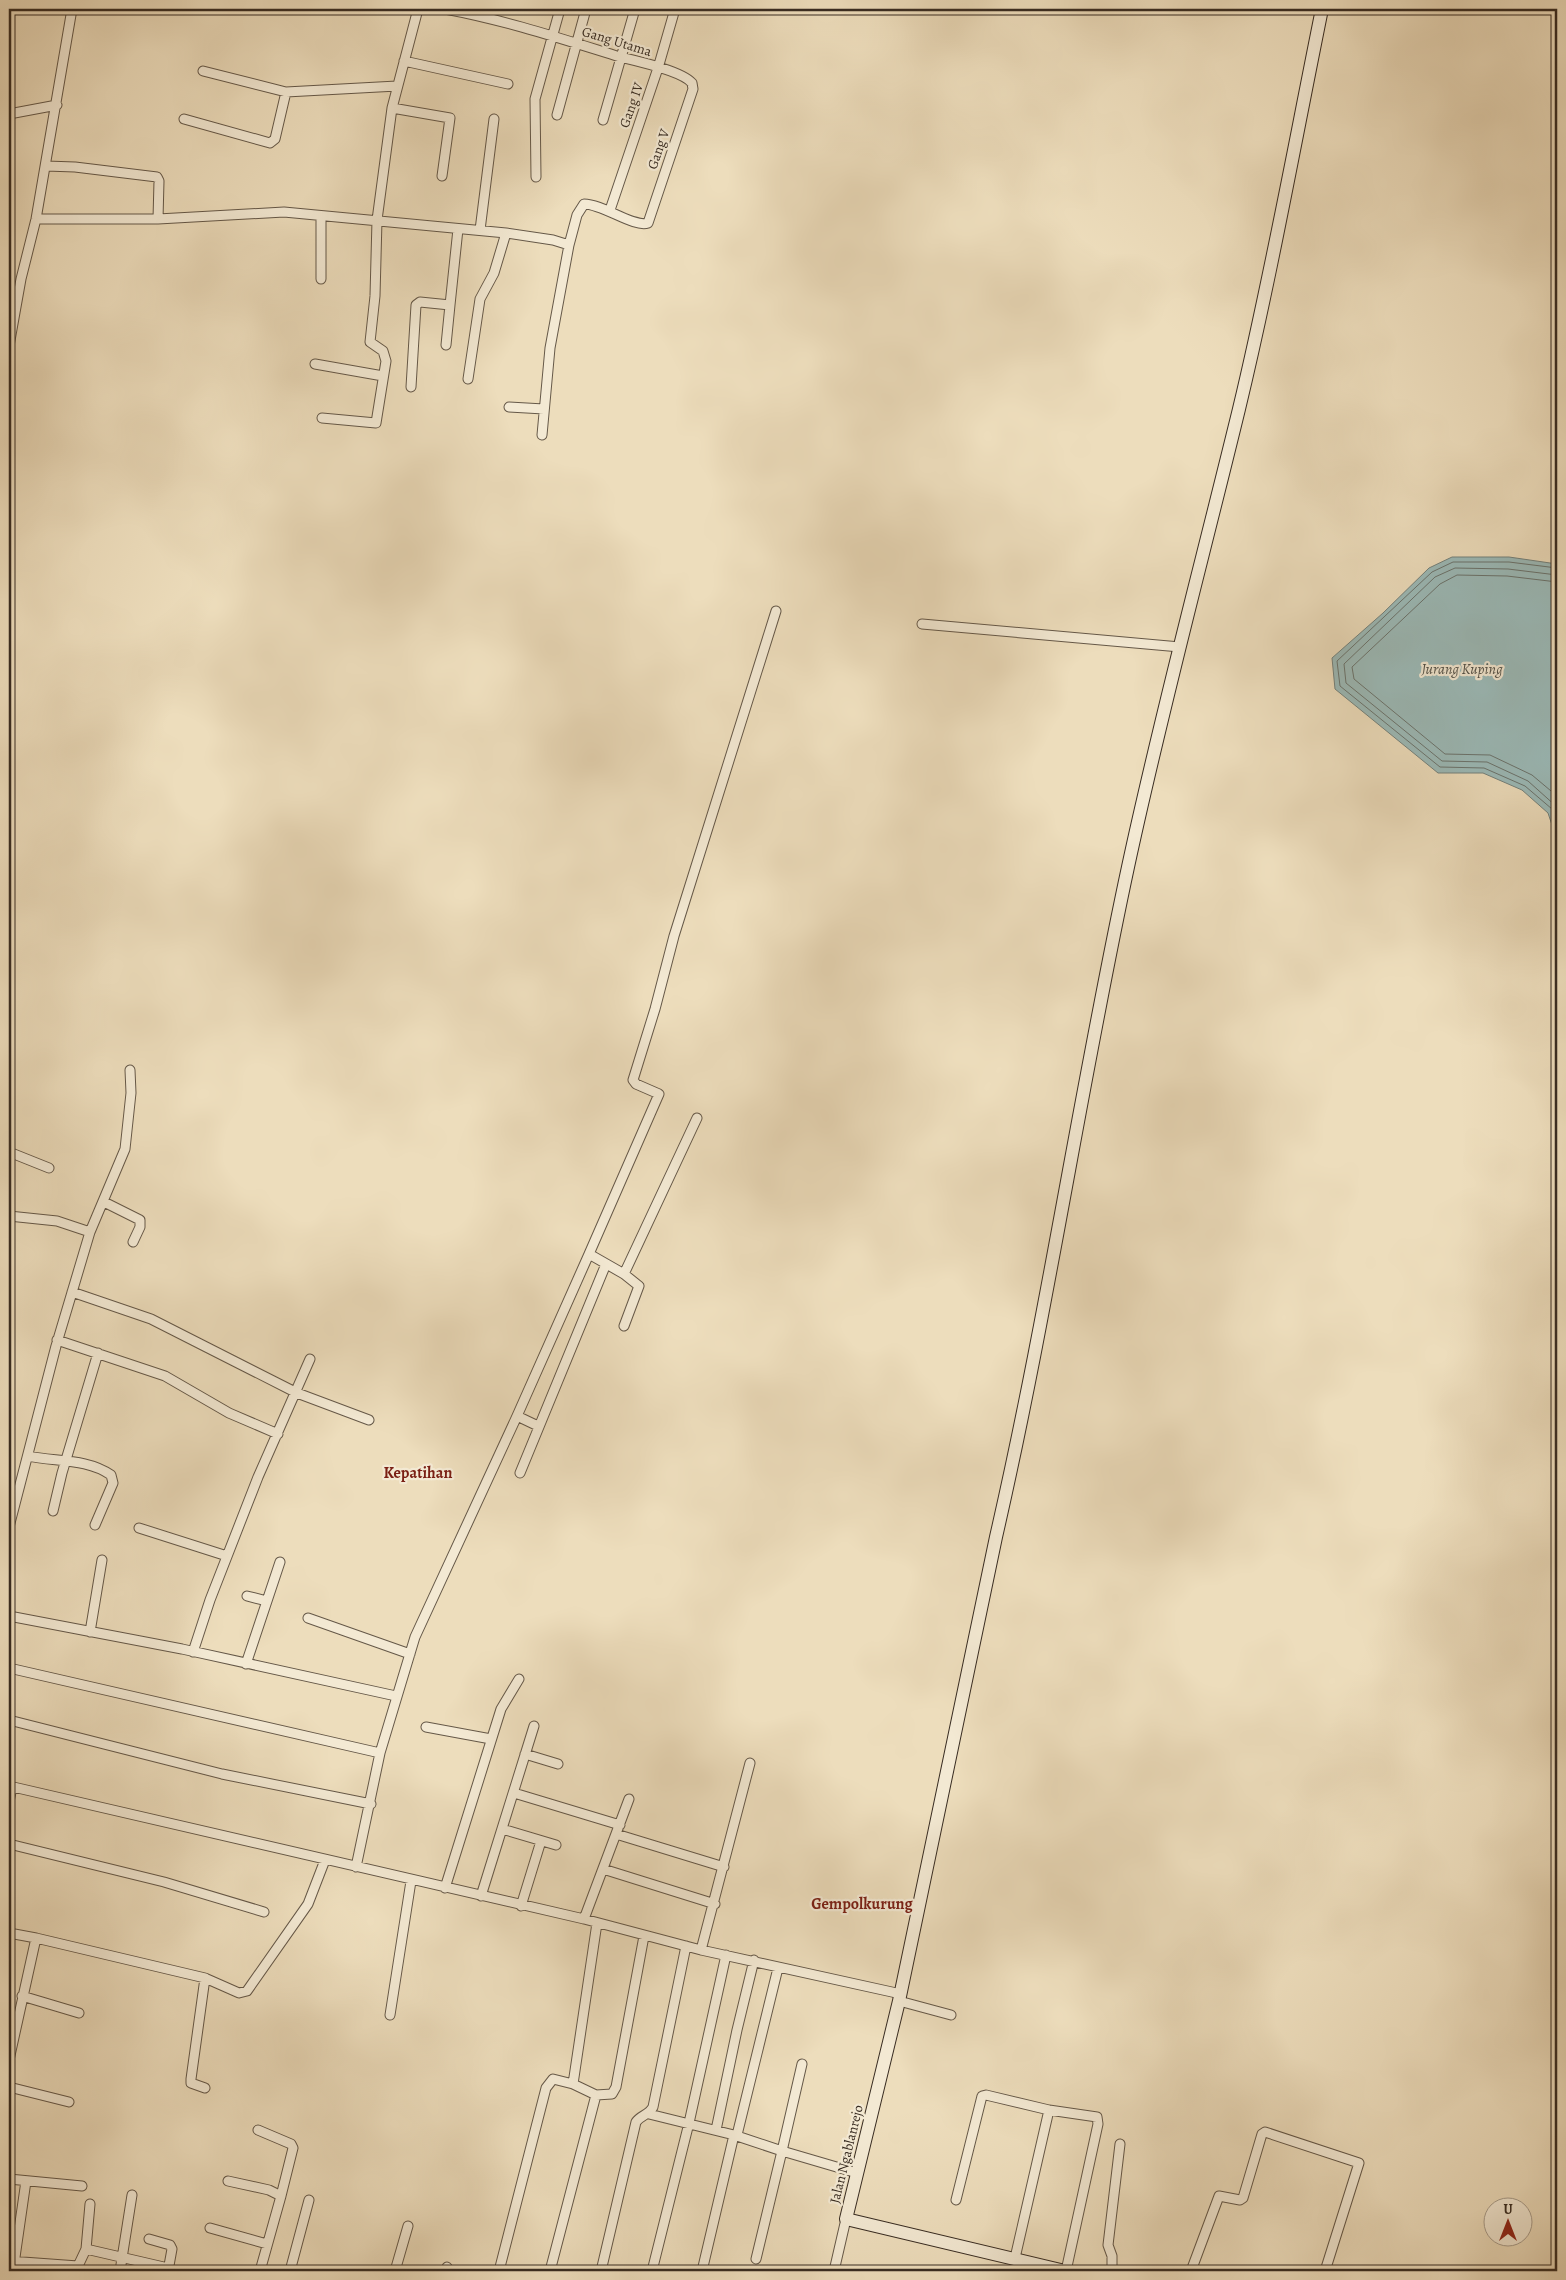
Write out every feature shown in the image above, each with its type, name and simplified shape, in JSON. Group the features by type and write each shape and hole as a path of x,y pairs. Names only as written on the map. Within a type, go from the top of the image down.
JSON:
{"street":[{"path":"9,346 21,279 36,220 72,9"},
{"path":"322,418 376,424 386,361 383,351 371,345 370,342 375,296 377,220 392,108 418,9"},
{"name":"Gang Utama","path":"445,9 479,12 658,68 686,78 692,83"},
{"path":"536,177 535,99 560,9"},
{"path":"558,115 586,9"},
{"path":"603,120 634,9"},
{"name":"Gang IV","path":"610,210 658,68 675,9"},
{"name":"Jalan Ngablanrejo","path":"1065,2271 846,2219 900,1998 1013,1461 1076,1139 1093,1037 1148,774 1239,407 1273,256 1322,9"},
{"path":"404,61 508,84"},
{"path":"203,71 286,92 397,86"},
{"name":"Gang V","path":"610,210 640,225 648,223 693,89 692,83"},
{"path":"184,119 270,142 275,139 286,92"},
{"path":"9,114 57,105"},
{"path":"392,108 450,118 442,176"},
{"path":"480,230 494,119"},
{"path":"46,166 75,167 157,177 159,180 158,218"},
{"path":"542,435 550,348 569,245 577,215 581,206 587,204 610,210"},
{"path":"36,220 158,218 284,212 506,233 553,240 569,245"},
{"path":"321,279 322,216"},
{"path":"446,345 458,228"},
{"path":"468,379 480,299 494,273 506,233"},
{"path":"412,387 416,305 420,302 450,305"},
{"path":"315,364 383,376"},
{"path":"509,407 544,409"},
{"path":"356,1866 380,1753 396,1696 431,1599 460,1542 518,1416 659,1094 636,1084 633,1080 674,936 776,611"},
{"path":"922,624 1180,647"},
{"path":"9,1527 57,1340 90,1232 104,1202 127,1137 131,1093 130,1070"},
{"path":"624,1274 697,1118"},
{"path":"9,1152 49,1168"},
{"path":"104,1202 140,1220 140,1226 133,1242"},
{"path":"9,1216 57,1221 90,1232"},
{"path":"589,1254 624,1274 639,1286 624,1326"},
{"path":"520,1473 606,1264"},
{"path":"72,1292 173,1328 296,1393 369,1420"},
{"path":"57,1340 164,1376 229,1413 278,1434"},
{"path":"53,1511 98,1353"},
{"path":"193,1652 227,1556 258,1478 310,1359"},
{"path":"518,1416 538,1426"},
{"path":"28,1456 83,1464 108,1473 113,1478 113,1483 95,1526"},
{"path":"139,1528 227,1556"},
{"path":"90,1632 102,1560"},
{"path":"246,1664 280,1562"},
{"path":"247,1596 267,1601"},
{"path":"9,1616 193,1652 396,1696"},
{"path":"308,1618 410,1654"},
{"path":"9,1668 380,1753"},
{"path":"445,1888 501,1709 519,1679"},
{"path":"9,1720 222,1774 370,1804"},
{"path":"481,1896 534,1726"},
{"path":"426,1727 492,1739"},
{"path":"525,1754 558,1764"},
{"path":"701,1950 715,1904 750,1763"},
{"path":"9,1802 11,1787 356,1866 701,1950 754,1960 778,1968 900,1998 951,2015"},
{"path":"514,1793 724,1867"},
{"path":"584,1920 629,1799"},
{"path":"502,1829 556,1845"},
{"path":"521,1906 541,1841"},
{"path":"9,1844 164,1882 264,1912"},
{"path":"9,1933 206,1978 239,1993 247,1990 308,1904 325,1860"},
{"path":"603,1869 715,1904"},
{"path":"390,2015 411,1880"},
{"path":"573,2084 596,1923"},
{"path":"499,2271 546,2088 553,2079 573,2084 596,2095 612,2094 616,2087 644,1936"},
{"path":"9,2060 36,1938"},
{"path":"649,2114 653,2107 686,1946"},
{"path":"652,2271 689,2123 726,1955"},
{"path":"716,2130 754,1960"},
{"path":"702,2271 778,1968"},
{"path":"205,2088 191,2083 190,2079 206,1978"},
{"path":"22,1996 80,2013"},
{"path":"756,2259 802,2064"},
{"path":"9,2088 69,2102"},
{"path":"550,2271 596,2095"},
{"path":"956,2200 982,2096 986,2095 1050,2110 1097,2117 1098,2120 1065,2271"},
{"path":"1015,2258 1050,2110"},
{"path":"601,2271 636,2122 639,2117 649,2114 736,2135 857,2174"},
{"path":"258,2130 291,2144 293,2148 260,2271"},
{"path":"1191,2271 1219,2196 1240,2200 1243,2198 1264,2132 1359,2163 1326,2271"},
{"path":"1112,2271 1112,2256 1108,2245 1120,2144"},
{"path":"9,2179 82,2186"},
{"path":"13,2271 11,2261 26,2181"},
{"path":"228,2181 269,2190 281,2196"},
{"path":"120,2271 132,2195"},
{"path":"290,2271 309,2200"},
{"path":"11,2261 77,2267 86,2249 90,2204"},
{"path":"834,2271 846,2219"},
{"path":"395,2271 408,2226"},
{"path":"210,2228 267,2244"},
{"path":"86,2249 168,2269 172,2249 170,2245 149,2239"}],"water":[{"name":"Jurang Kuping","path":"1452,557 1509,557 1557,564 1557,840 1548,813 1522,790 1483,773 1438,773 1335,689 1332,658 1383,613 1429,568"}],"district":[{"name":"Kepatihan","path":"418,1472"},
{"name":"Gempolkurung","path":"862,1903"}]}
